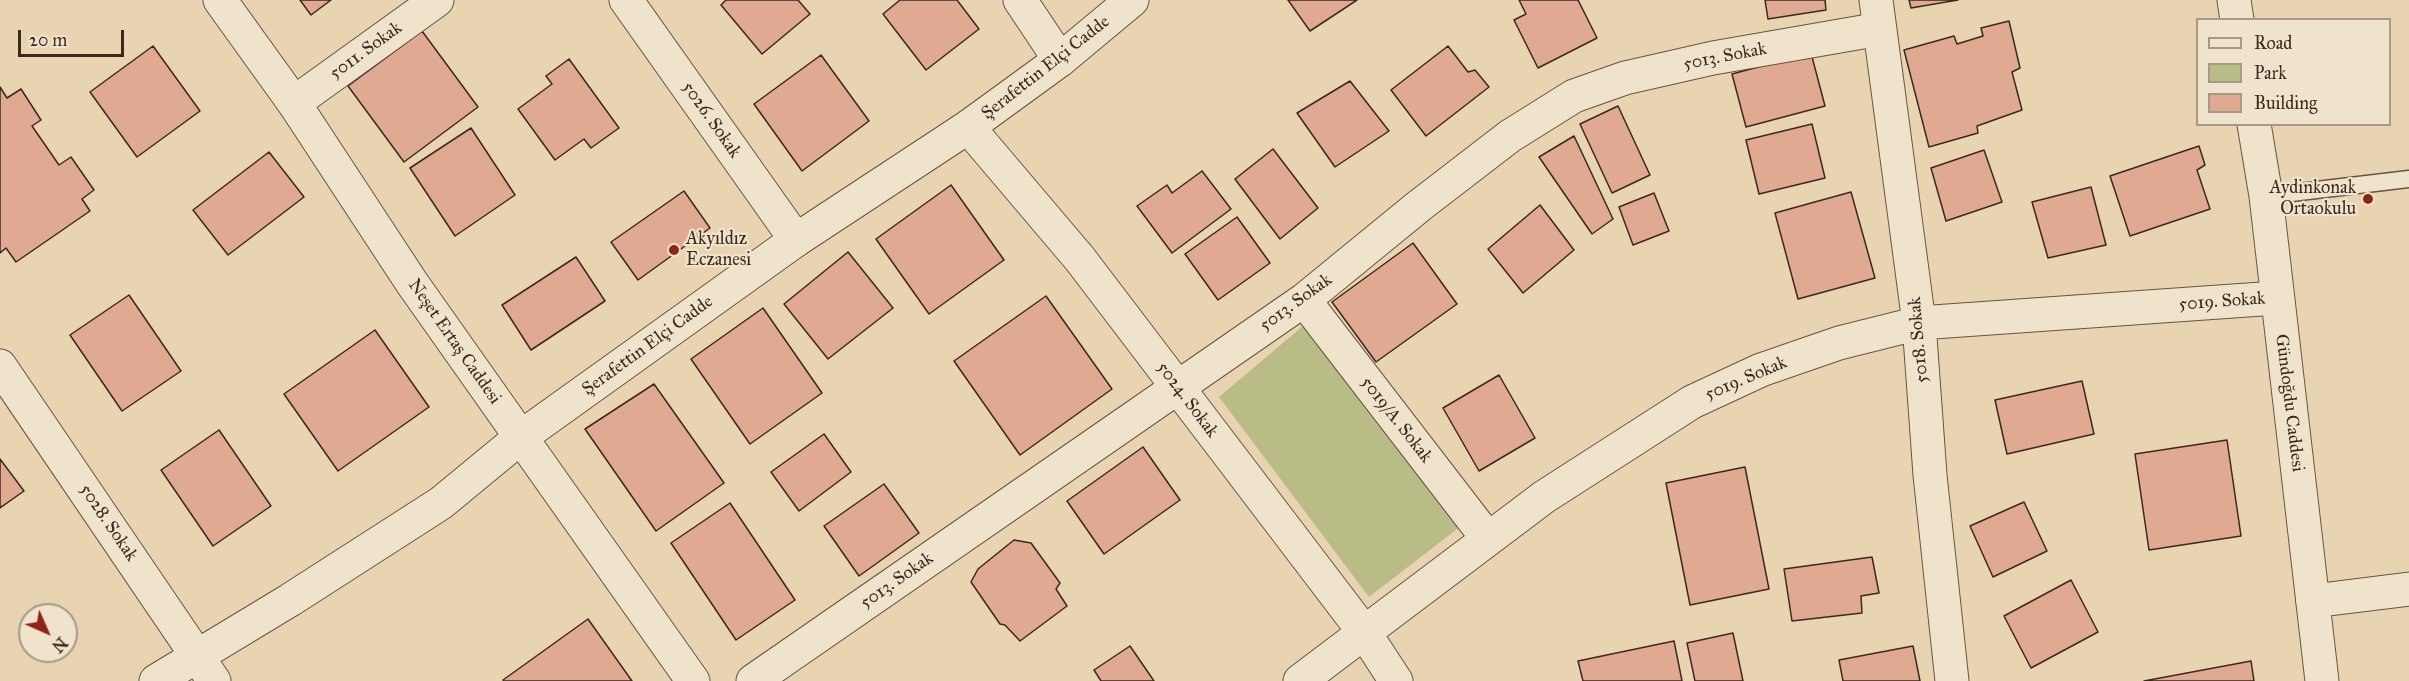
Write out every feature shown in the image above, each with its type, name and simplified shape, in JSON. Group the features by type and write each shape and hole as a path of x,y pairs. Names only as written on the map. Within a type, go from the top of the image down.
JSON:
{"street":[{"name":"Neşet Ertaş Caddesi","path":"220,0 294,103 412,284 693,681"},
{"name":"5011. Sokak","path":"294,103 437,0"},
{"name":"5026. Sokak","path":"626,0 796,240"},
{"path":"1020,0 1060,60"},
{"name":"Şerafettin Elçi Cadde","path":"156,681 197,654 290,600 441,503 522,437 796,240 968,127 1060,60 1132,0"},
{"path":"2234,0 2238,18"},
{"name":"5013. Sokak","path":"753,681 1304,300 1419,206 1501,143 1574,96 1625,78 1713,58 1878,15"},
{"name":"5018. Sokak","path":"1878,15 1919,323 1930,475 1952,681"},
{"name":"Gündoğdu Caddesi","path":"2254,126 2266,196 2322,681"},
{"name":"5024. Sokak","path":"968,127 1080,259 1364,632 1396,681"},
{"name":"5019. Sokak","path":"1300,681 1544,497 1692,402 1761,370 1839,343 1919,323 2276,298"},
{"name":"5019/A. Sokak","path":"1304,300 1488,539"},
{"name":"5028. Sokak","path":"0,366 214,681"},
{"path":"2313,601 2409,589"}],"lane":[{"path":"2266,196 2409,179"}],"green space":[{"path":"1304,325 1461,526 1369,597 1219,397"}],"building":[{"path":"300,0 331,0 311,15"},
{"path":"726,0 798,0 810,14 762,54 721,5"},
{"path":"900,0 957,0 979,29 926,70 883,14"},
{"path":"1288,0 1357,0 1310,31"},
{"path":"1519,0 1578,0 1597,38 1538,68 1514,20 1526,14"},
{"path":"1765,0 1825,0 1826,10 1768,19"},
{"path":"1909,0 1958,0 1911,8"},
{"path":"2009,21 2020,68 2012,72 2022,110 1977,126 1978,133 1929,147 1904,50 1954,36 1957,44 1983,36 1981,28"},
{"path":"422,31 478,107 404,162 348,86"},
{"path":"153,46 200,111 137,157 90,92"},
{"path":"1448,46 1468,72 1475,70 1489,87 1426,136 1391,90"},
{"path":"1811,53 1825,106 1746,127 1732,74"},
{"path":"821,55 869,121 802,171 754,104"},
{"path":"569,59 619,128 591,148 584,139 555,160 518,109 552,84 546,76"},
{"path":"1350,81 1389,131 1335,167 1297,113"},
{"path":"0,87 7,98 21,89 41,120 32,126 59,165 71,157 94,190 82,199 90,211 16,262 6,248 0,253"},
{"path":"1618,106 1650,175 1612,193 1580,124"},
{"path":"1812,124 1825,178 1759,194 1746,140"},
{"path":"471,128 515,195 455,236 410,168"},
{"path":"1574,136 1613,219 1592,234 1539,157"},
{"path":"2199,146 2205,165 2197,170 2210,209 2130,236 2110,176"},
{"path":"1273,149 1318,208 1280,239 1235,179"},
{"path":"1984,150 2002,202 1946,221 1931,168"},
{"path":"269,152 304,197 228,255 193,210"},
{"path":"1202,171 1231,209 1172,253 1137,206 1167,185 1172,193"},
{"path":"951,185 1004,260 929,314 876,239"},
{"path":"2091,187 2106,245 2048,258 2032,202"},
{"path":"684,191 710,228 638,280 611,242"},
{"path":"1851,192 1875,278 1798,299 1775,213"},
{"path":"1654,193 1669,231 1633,245 1619,207"},
{"path":"1540,205 1574,250 1523,293 1488,249"},
{"path":"1237,217 1270,263 1218,300 1185,254"},
{"path":"1413,243 1457,304 1376,362 1332,302"},
{"path":"848,252 893,308 828,359 784,304"},
{"path":"576,257 605,301 531,350 502,305"},
{"path":"129,295 181,371 122,411 70,335"},
{"path":"1046,296 1112,389 1020,455 954,361"},
{"path":"763,308 822,393 750,444 691,359"},
{"path":"375,330 429,407 338,471 284,394"},
{"path":"1499,375 1535,438 1479,471 1443,408"},
{"path":"2082,381 2094,434 2007,454 1995,400"},
{"path":"654,384 724,483 656,531 585,429"},
{"path":"219,430 271,506 213,546 161,470"},
{"path":"824,434 851,472 799,511 771,472"},
{"path":"2227,440 2241,536 2149,550 2135,454"},
{"path":"1143,447 1180,500 1104,554 1067,501"},
{"path":"0,459 24,491 0,508"},
{"path":"1745,467 1769,589 1690,605 1666,483"},
{"path":"884,484 919,533 859,576 824,526"},
{"path":"2024,502 2047,551 1993,577 1970,526"},
{"path":"730,503 795,600 736,640 671,543"},
{"path":"1014,540 1031,543 1060,583 1056,589 1067,606 1020,641 1005,625 1000,624 971,582 978,569"},
{"path":"1872,557 1879,593 1861,596 1862,613 1792,621 1784,569"},
{"path":"2071,580 2098,632 2031,668 2004,616"},
{"path":"588,619 632,681 503,680"},
{"path":"1733,633 1743,681 1695,681 1687,643"},
{"path":"1674,641 1682,681 1583,681 1578,661"},
{"path":"1130,646 1154,681 1101,681 1094,670"},
{"path":"1913,646 1920,681 1843,681 1839,660"},
{"path":"2251,661 2254,681 2144,681"}],"place":[{"name":"Aydinkonak Ortaokulu","path":"2368,199"},
{"name":"Akyıldız Eczanesi","path":"674,250"}]}
